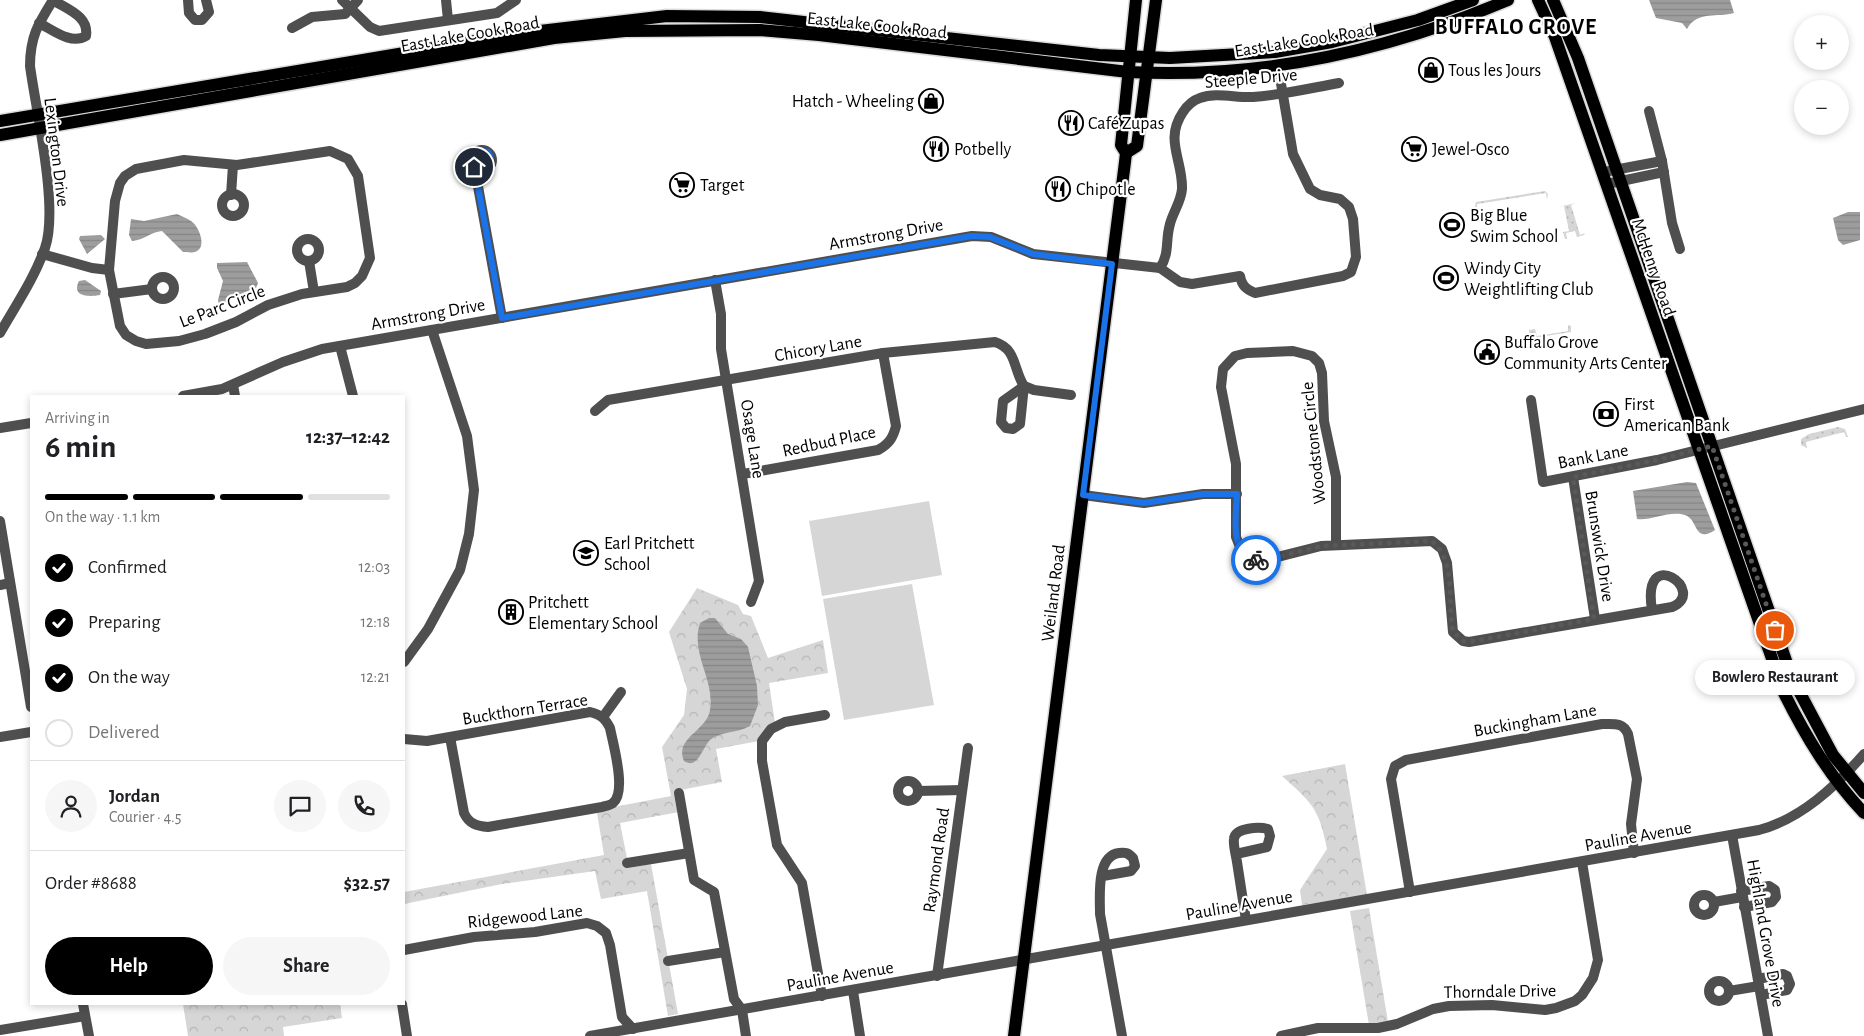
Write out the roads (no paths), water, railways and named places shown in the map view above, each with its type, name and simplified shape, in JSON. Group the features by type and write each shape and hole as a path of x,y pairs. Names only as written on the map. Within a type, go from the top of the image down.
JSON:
{"main road":[{"name":"Weiland Road","path":"1014,1036 1126,154 1121,144 1136,0"},
{"name":"Weiland Road","path":"1126,154 1137,146 1156,0"},
{"name":"East Lake Cook Road","path":"0,120 523,33 666,16 760,17 1098,55 1148,57 1275,52 1332,42 1418,20 1473,0"},
{"name":"East Lake Cook Road","path":"0,135 188,104 330,76 554,38 610,32 708,29 770,31 1145,73 1278,66 1386,44 1454,23 1508,0"},
{"name":"McHenry Road","path":"1538,0 1555,37 1784,693 1807,739 1837,781 1864,813"},
{"name":"McHenry Road","path":"1553,0 1578,58 1792,678 1820,734 1864,793"}],"street":[{"path":"39,23 72,40 80,40 86,36 87,28 85,21 53,0"},
{"name":"Lexington Drive","path":"0,333 31,280 46,247 50,208 30,66 30,47 39,23 53,0"},
{"path":"188,0 189,13 195,20 202,20 210,12 206,0"},
{"path":"342,0 370,27 379,31 497,13 516,0"},
{"path":"292,28 312,18 345,14 358,0"},
{"path":"446,0 448,20"},
{"name":"Armstrong Drive","path":"188,395 233,385 306,353 340,346 972,236 990,237 1033,254 1160,268 1180,282 1192,284 1240,276 1241,283 1246,289 1256,292 1335,279 1351,272 1356,257 1354,219 1349,207 1340,199 1320,195 1310,189 1294,154 1278,66"},
{"name":"Steeple Drive","path":"1160,268 1167,258 1170,223 1178,206 1182,190 1173,140 1178,119 1186,108 1198,98 1209,96 1245,97 1339,83"},
{"path":"1649,111 1662,161 1672,223 1680,249"},
{"name":"Le Parc Circle","path":"330,151 340,153 348,159 355,167 370,258 362,276 347,287 302,294 268,306 236,322 205,334 179,340 146,344 133,340 120,326 109,270 115,201 120,183 125,176 136,169 184,160 233,165 330,151"},
{"path":"1605,178 1617,169 1662,161"},
{"path":"231,194 233,165"},
{"path":"479,169 477,181 502,318"},
{"path":"1605,178 1621,182 1664,172"},
{"path":"42,254 92,268 109,270"},
{"path":"309,261 314,292"},
{"name":"Osage Lane","path":"715,280 721,314 721,349 743,474 759,581 751,602"},
{"path":"113,294 152,289"},
{"path":"405,661 428,629 460,570 469,534 474,490 467,436 432,330"},
{"name":"Chicory Lane","path":"595,411 608,400 883,353 995,342 1002,344 1014,356 1017,372 1024,386 1034,390 1071,395"},
{"path":"340,346 353,395"},
{"name":"Woodstone Circle","path":"1293,351 1312,356 1319,363 1322,373 1324,421 1335,466 1336,544 1304,549 1270,559 1252,559 1240,548 1236,538 1237,494 1236,464 1221,386 1223,369 1235,356 1247,353 1293,351"},
{"name":"Redbud Place","path":"743,474 878,450 887,445 894,437 896,426 883,353"},
{"path":"233,385 236,395"},
{"name":"Bank Lane","path":"1531,400 1543,482 1699,450 1864,408"},
{"path":"0,428 30,423"},
{"name":"Brunswick Drive","path":"1573,477 1594,619"},
{"path":"1083,495 1144,503 1203,494 1237,494"},
{"path":"0,521 5,584 30,702"},
{"path":"1336,544 1432,541 1442,549 1447,563 1453,632 1463,641 1469,642 1652,610"},
{"name":"Buckthorn Terrace","path":"603,717 621,692"},
{"name":"Buckthorn Terrace","path":"405,739 427,740 450,736 590,712 603,717 610,728 620,786 618,797 613,803 488,827 473,824 464,813 450,736"},
{"path":"822,996 802,883 777,845 762,761 762,741 771,730 785,722 825,715"},
{"name":"Buckingham Lane","path":"1410,892 1391,779 1395,766 1406,760 1602,724 1617,724 1625,728 1628,734 1637,779 1631,824 1634,853"},
{"path":"0,737 30,732"},
{"name":"Raymond Road","path":"937,976 968,748"},
{"name":"Pauline Avenue","path":"590,1036 633,1032 742,1010 1759,830 1786,821 1837,781 1864,754"},
{"path":"918,791 962,790"},
{"path":"679,793 694,880 714,892 734,999 742,1010 746,1036"},
{"name":"Highland Grove Drive","path":"1732,835 1768,1036"},
{"path":"627,863 689,853"},
{"path":"1236,854 1246,920"},
{"name":"Thorndale Drive","path":"1281,1036 1318,1028 1378,1028 1397,1024 1433,1009 1449,1006 1492,1005 1545,1010 1575,1001 1582,995 1593,978 1598,960 1582,862"},
{"path":"1103,876 1100,914 1122,1036"},
{"path":"1714,902 1743,898"},
{"name":"Ridgewood Lane","path":"405,950 474,936 535,932 587,923 597,926 606,933 610,945 622,1017 633,1032"},
{"path":"668,961 725,952"},
{"path":"1729,991 1759,987"},
{"path":"853,991 860,1036"},
{"path":"83,1005 89,1036"},
{"path":"402,1005 406,1036"},
{"path":"0,1030 85,1016"}],"place":[{"name":"Tous les Jours","path":"1431,70"},
{"name":"Hatch - Wheeling","path":"931,101"},
{"name":"Café Zupas","path":"1071,123"},
{"name":"Potbelly","path":"936,149"},
{"name":"Jewel-Osco","path":"1414,149"},
{"name":"Target","path":"682,185"},
{"name":"Chipotle","path":"1058,189"},
{"name":"Big Blue Swim School","path":"1452,225"},
{"name":"Windy City Weightlifting Club","path":"1446,278"},
{"name":"Buffalo Grove Community Arts Center","path":"1487,352"},
{"name":"First American Bank","path":"1606,414"},
{"name":"Earl Pritchett School","path":"586,553"},
{"name":"Pritchett Elementary School","path":"511,612"},
{"name":"Bowlero Restaurant","path":"1775,630"}],"district":[{"name":"BUFFALO GROVE","path":"1516,26"}]}
